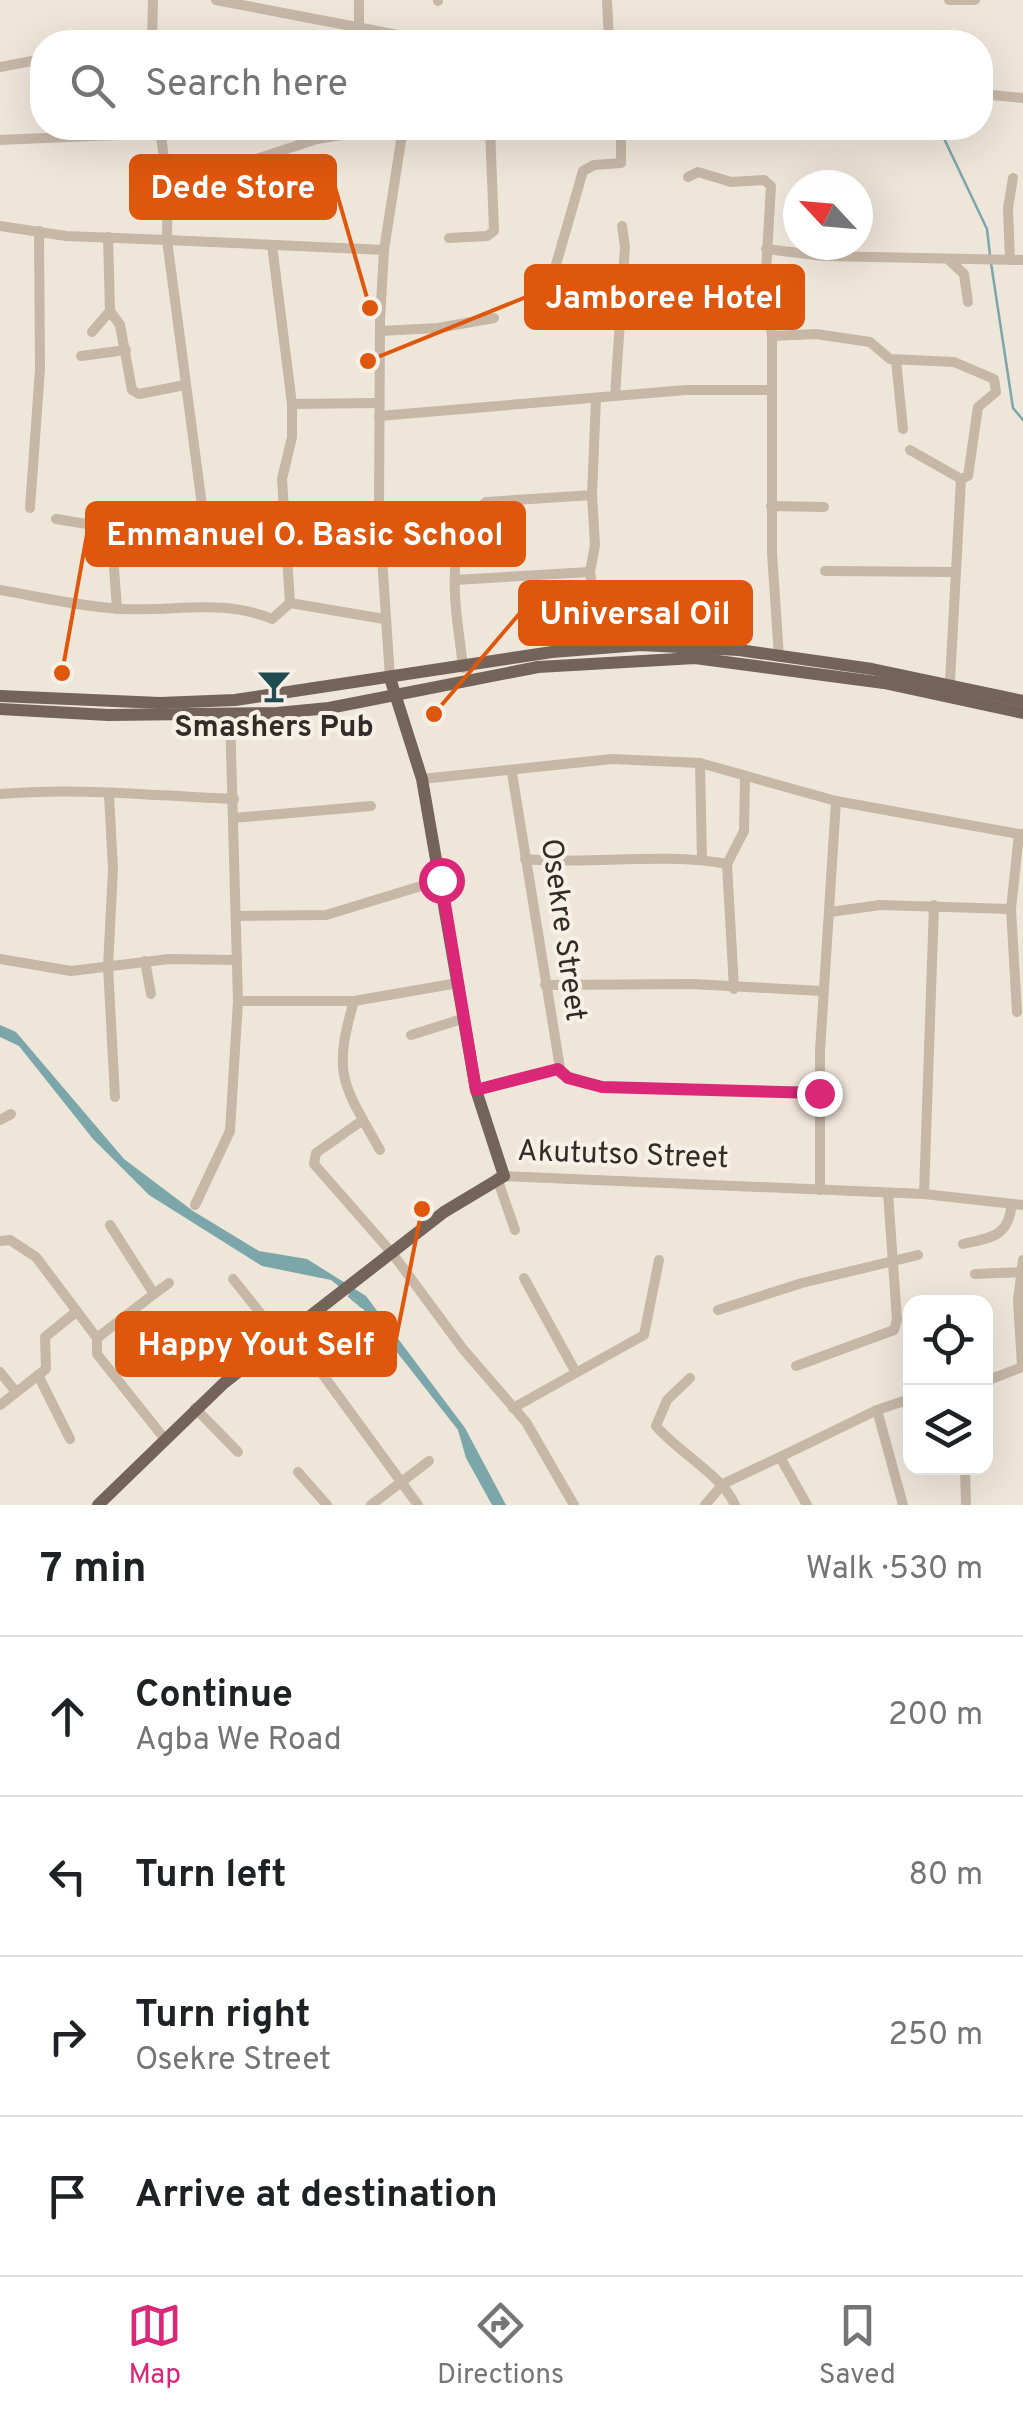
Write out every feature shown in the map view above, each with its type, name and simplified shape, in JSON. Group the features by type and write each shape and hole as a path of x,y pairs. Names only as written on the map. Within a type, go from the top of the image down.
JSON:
{"main road":[{"path":"0,696 212,702 600,646 687,646 950,682 1023,701"},
{"path":"0,708 108,716 230,715 329,708 538,667 694,658 900,686 1023,713"},
{"path":"390,678 422,779 462,1020 500,1177"},
{"name":"Akututso Street","path":"98,1505 195,1408 444,1212 500,1177"}],"street":[{"path":"152,0 152,30"},
{"path":"216,0 367,30"},
{"path":"358,0 358,28"},
{"path":"606,0 608,30"},
{"path":"949,0 975,0"},
{"path":"0,67 30,61"},
{"path":"993,95 1023,98"},
{"path":"0,140 30,138"},
{"path":"56,519 111,527 186,526 200,522 203,513 168,240 168,188 162,140"},
{"path":"168,188 314,140"},
{"path":"390,678 379,512 378,403 384,250 401,140"},
{"path":"450,238 487,236 494,232 490,140"},
{"path":"544,306 583,171 594,165 621,163 622,140"},
{"path":"688,177 698,172 731,182 768,182 766,299 772,336 771,506 779,656"},
{"path":"1006,260 1013,178"},
{"path":"0,226 108,237 384,250"},
{"path":"615,396 626,248 622,226"},
{"path":"30,508 40,369 39,231"},
{"path":"108,237 110,311 120,325 135,392 185,384"},
{"path":"272,245 292,404 292,437 282,479 290,603"},
{"path":"766,248 823,256 1023,260"},
{"path":"949,261 964,274 968,302"},
{"path":"92,332 110,311"},
{"path":"380,331 438,328 494,318"},
{"path":"772,336 816,334 870,342 896,360 954,362 994,378 996,392 978,408 971,465 968,476 961,479"},
{"path":"80,356 126,350"},
{"path":"896,360 903,430"},
{"path":"379,416 615,396 770,390"},
{"path":"596,398 592,495 595,545 590,572 600,646"},
{"path":"292,404 378,403"},
{"path":"910,450 961,479"},
{"path":"950,682 961,479"},
{"path":"463,668 455,580 459,538 466,522 486,502 592,495"},
{"path":"771,506 824,507"},
{"path":"379,512 412,510"},
{"path":"111,527 117,609"},
{"path":"824,571 955,572"},
{"path":"455,580 590,572"},
{"path":"0,590 117,609 187,611 202,604 224,605 272,619 290,603"},
{"path":"290,603 384,620"},
{"path":"195,1205 230,1131 238,960 230,715"},
{"path":"422,779 612,760 700,763 836,802 1021,834 1011,909 1017,1012"},
{"path":"700,763 702,860"},
{"name":"Osekre Street","path":"512,773 558,1069"},
{"path":"734,989 726,864 744,830 745,776"},
{"path":"0,794 84,788 109,794 234,799"},
{"path":"109,794 112,869 108,966 115,1097"},
{"path":"820,1190 822,991 836,802"},
{"path":"234,818 371,806"},
{"path":"526,859 579,864 702,860 726,864"},
{"path":"236,916 326,915 441,880"},
{"path":"830,912 934,904 1011,909"},
{"path":"924,1194 934,904"},
{"path":"0,959 71,972 145,961 238,960"},
{"path":"145,961 151,994"},
{"path":"238,1001 354,1001 458,983"},
{"path":"545,985 692,984 822,991"},
{"path":"354,1001 339,1059 344,1085 380,1150"},
{"path":"411,1034 462,1020"},
{"path":"476,1090 558,1069 568,1078 602,1087 819,1093"},
{"path":"0,1120 11,1114"},
{"path":"363,1120 316,1154 314,1164 392,1254 542,1446 574,1505"},
{"path":"500,1177 515,1230"},
{"name":"Akututso Street","path":"500,1177 888,1192 1017,1204"},
{"path":"796,1366 894,1330 897,1320 888,1192"},
{"path":"963,1244 1000,1236 1017,1204"},
{"path":"110,1225 154,1294"},
{"path":"0,1241 10,1240 36,1256 97,1338 97,1354 164,1438"},
{"path":"718,1310 918,1255"},
{"path":"513,1408 644,1335 659,1260"},
{"path":"975,1274 1022,1266 1022,1369 993,1379"},
{"path":"524,1278 574,1372"},
{"path":"233,1279 286,1335 418,1505"},
{"path":"97,1338 169,1282"},
{"path":"0,1404 46,1369 44,1337 76,1312"},
{"path":"0,1372 16,1392"},
{"path":"38,1375 70,1439"},
{"path":"690,1378 667,1400 656,1426 688,1460 723,1484 734,1505"},
{"path":"705,1505 723,1484 876,1410 903,1401"},
{"path":"195,1408 238,1452"},
{"path":"876,1410 903,1505"},
{"path":"780,1458 808,1505"},
{"path":"371,1505 429,1461"},
{"path":"298,1472 327,1505"},
{"path":"965,1475 966,1505"}],"water":[{"path":"0,1025 16,1032 124,1159 193,1211 259,1251 307,1259 366,1296 465,1428 506,1505 492,1505 466,1458 458,1430 356,1300 331,1280 262,1266 149,1195 93,1139 19,1046 0,1037"}],"waterway":[{"path":"945,140 987,229 990,255"},
{"path":"991,263 1013,408 1023,420"},
{"path":"349,1296 362,1307"}],"place":[{"name":"Dede Store","path":"370,308"},
{"name":"Jamboree Hotel","path":"368,361"},
{"name":"Emmanuel O. Basic School","path":"62,673"},
{"name":"Smashers Pub","path":"274,686"},
{"name":"Universal Oil","path":"434,714"},
{"name":"Happy Yout Self","path":"422,1209"}],"route":[{"path":"441,880 476,1090 558,1069 582,1084 602,1087 819,1093"}]}
